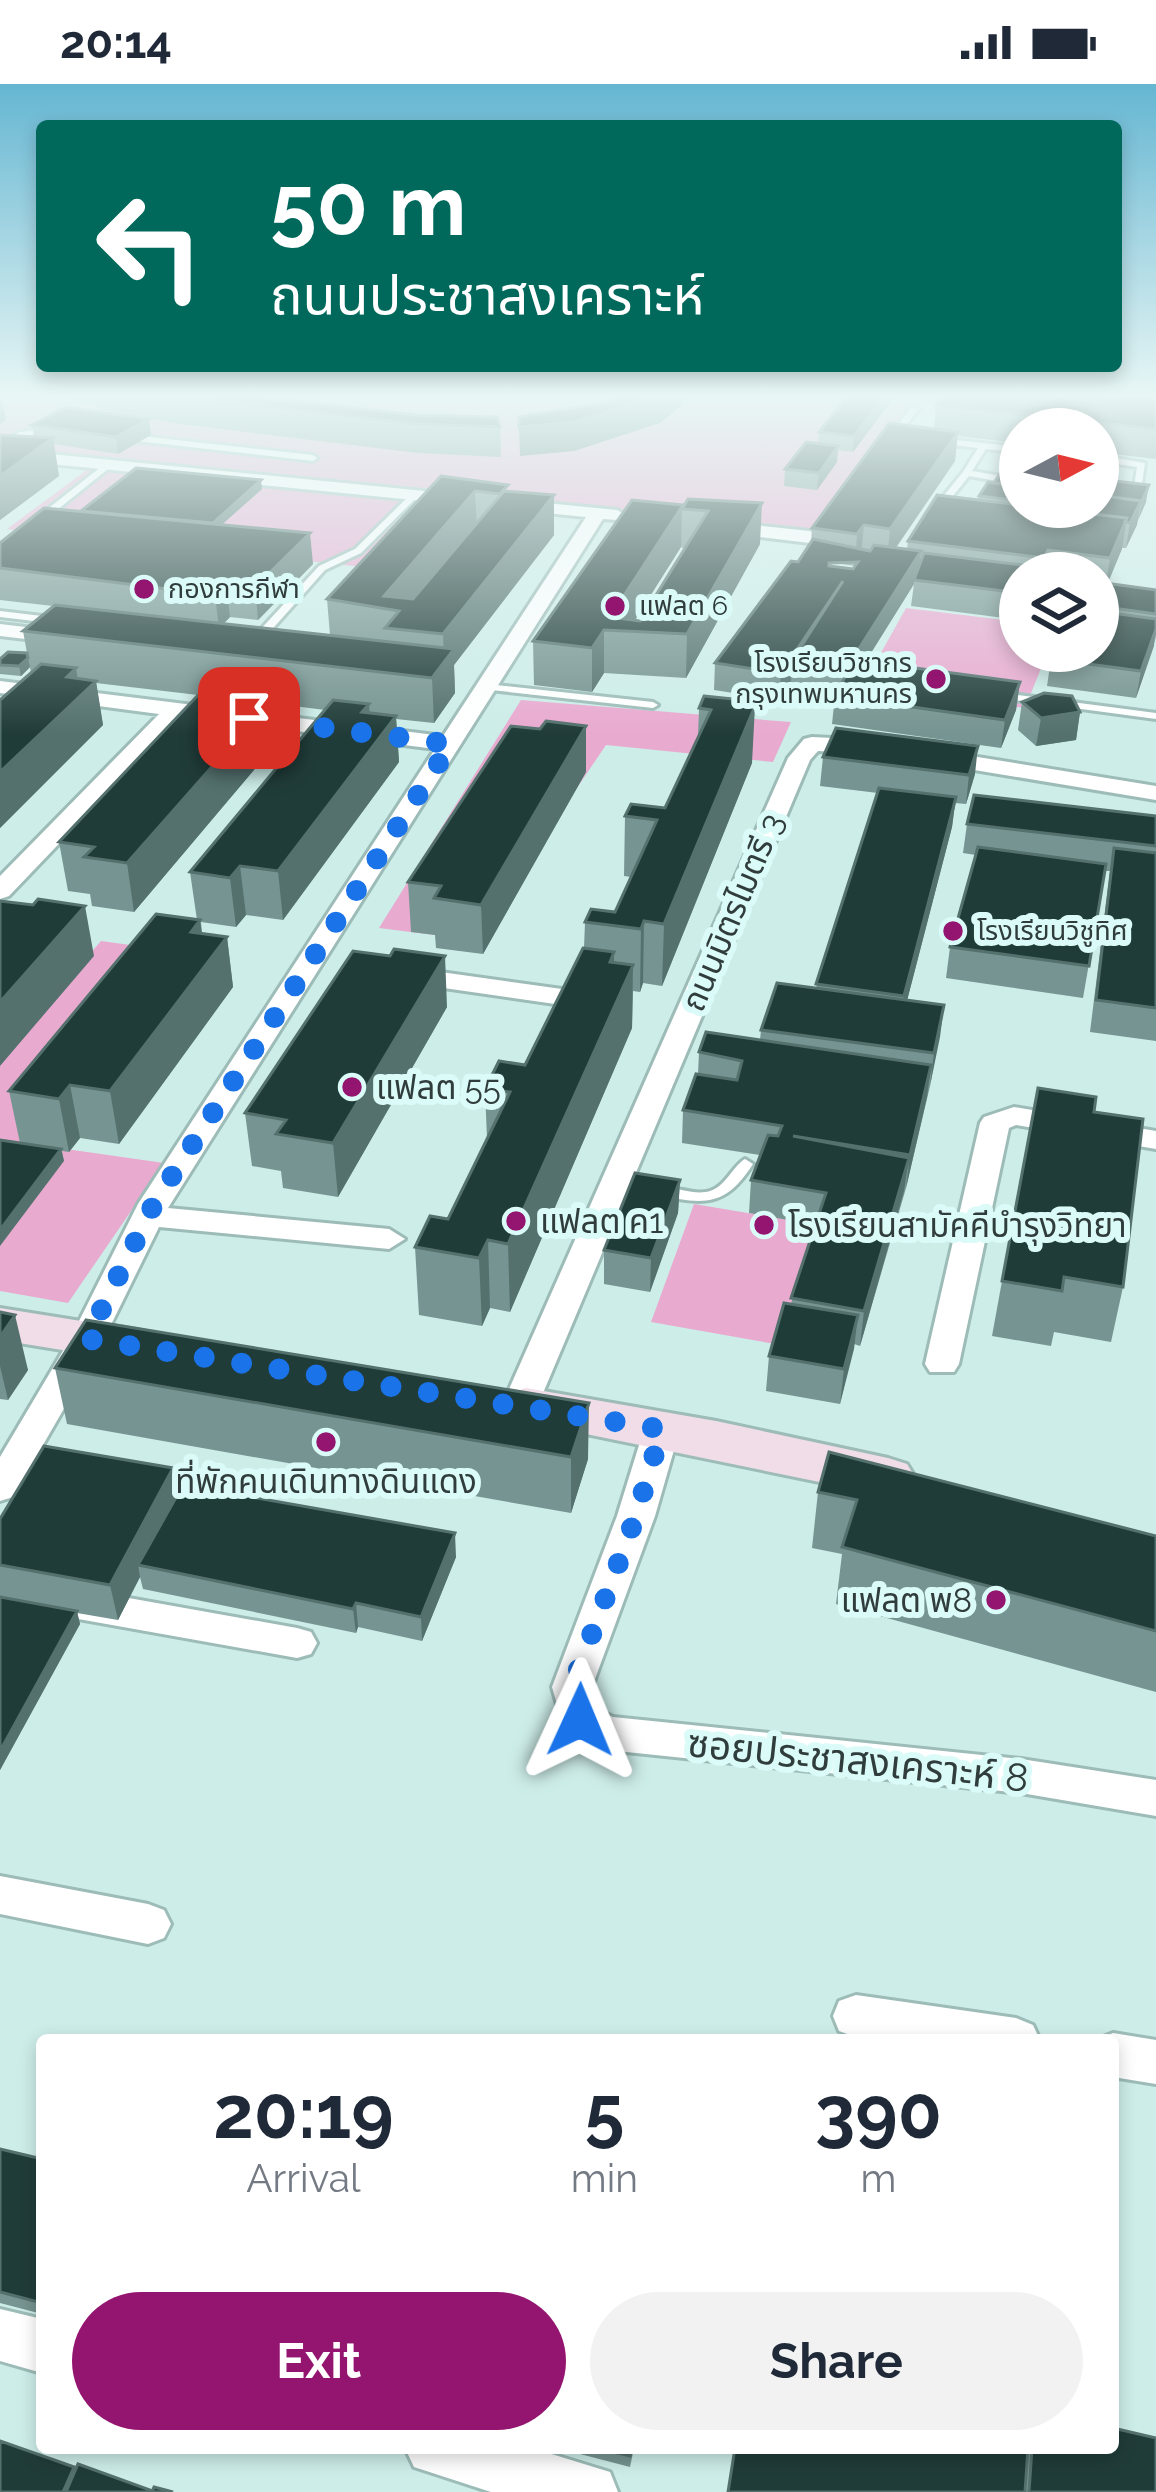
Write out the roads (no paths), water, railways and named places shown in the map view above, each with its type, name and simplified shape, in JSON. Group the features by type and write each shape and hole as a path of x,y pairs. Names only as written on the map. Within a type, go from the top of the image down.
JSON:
{"street":[{"path":"561,509 645,519"},
{"path":"0,1488 13,1440 87,1339 148,1216 325,963 451,744 475,686 598,513"},
{"path":"692,524 810,537"},
{"path":"0,651 12,631 92,640"},
{"path":"0,687 451,744"},
{"path":"0,891 176,709"},
{"name":"ถนนมิตรไมตรี 3","path":"497,1401 614,1182 805,748 826,742 1156,793"},
{"path":"378,971 569,998"},
{"path":"942,1364 994,1124 1001,1117 1014,1116 1156,1140"},
{"path":"148,1216 389,1239"},
{"path":"0,1324 178,1353"},
{"path":"497,1401 662,1429 926,1486"},
{"name":"ซอยประชาสงเคราะห์ 8","path":"662,1429 636,1516 572,1687 580,1720 607,1733 1021,1776 1156,1798"},
{"path":"0,1590 297,1643"},
{"path":"0,1895 148,1924"},
{"path":"856,2015 978,2034"},
{"path":"1119,2056 1156,2062"},
{"path":"0,2335 36,2344"},
{"path":"454,2454 590,2492"}],"lane":[{"path":"50,533 26,530 52,509"},
{"path":"239,653 330,562 358,551 400,509"},
{"path":"938,509 931,518 954,521"},
{"path":"810,537 824,522"},
{"path":"306,560 330,562"},
{"path":"0,614 69,622"},
{"path":"475,686 653,705"},
{"path":"979,693 1156,716"},
{"path":"614,1182 710,1198 731,1188 745,1164"}],"place":[{"name":"กองการกีฬา","path":"144,589"},
{"name":"แฟลต 6","path":"615,606"},
{"name":"โรงเรียนวิชากร กรุงเทพมหานคร","path":"936,679"},
{"name":"โรงเรียนวิชูทิศ","path":"953,931"},
{"name":"แฟลต 55","path":"352,1087"},
{"name":"แฟลต ค1","path":"516,1221"},
{"name":"โรงเรียนสามัคคีบํารุงวิทยา","path":"764,1225"},
{"name":"ที่พักคนเดินทางดินแดง","path":"326,1442"},
{"name":"แฟลต พ8","path":"996,1600"}]}
